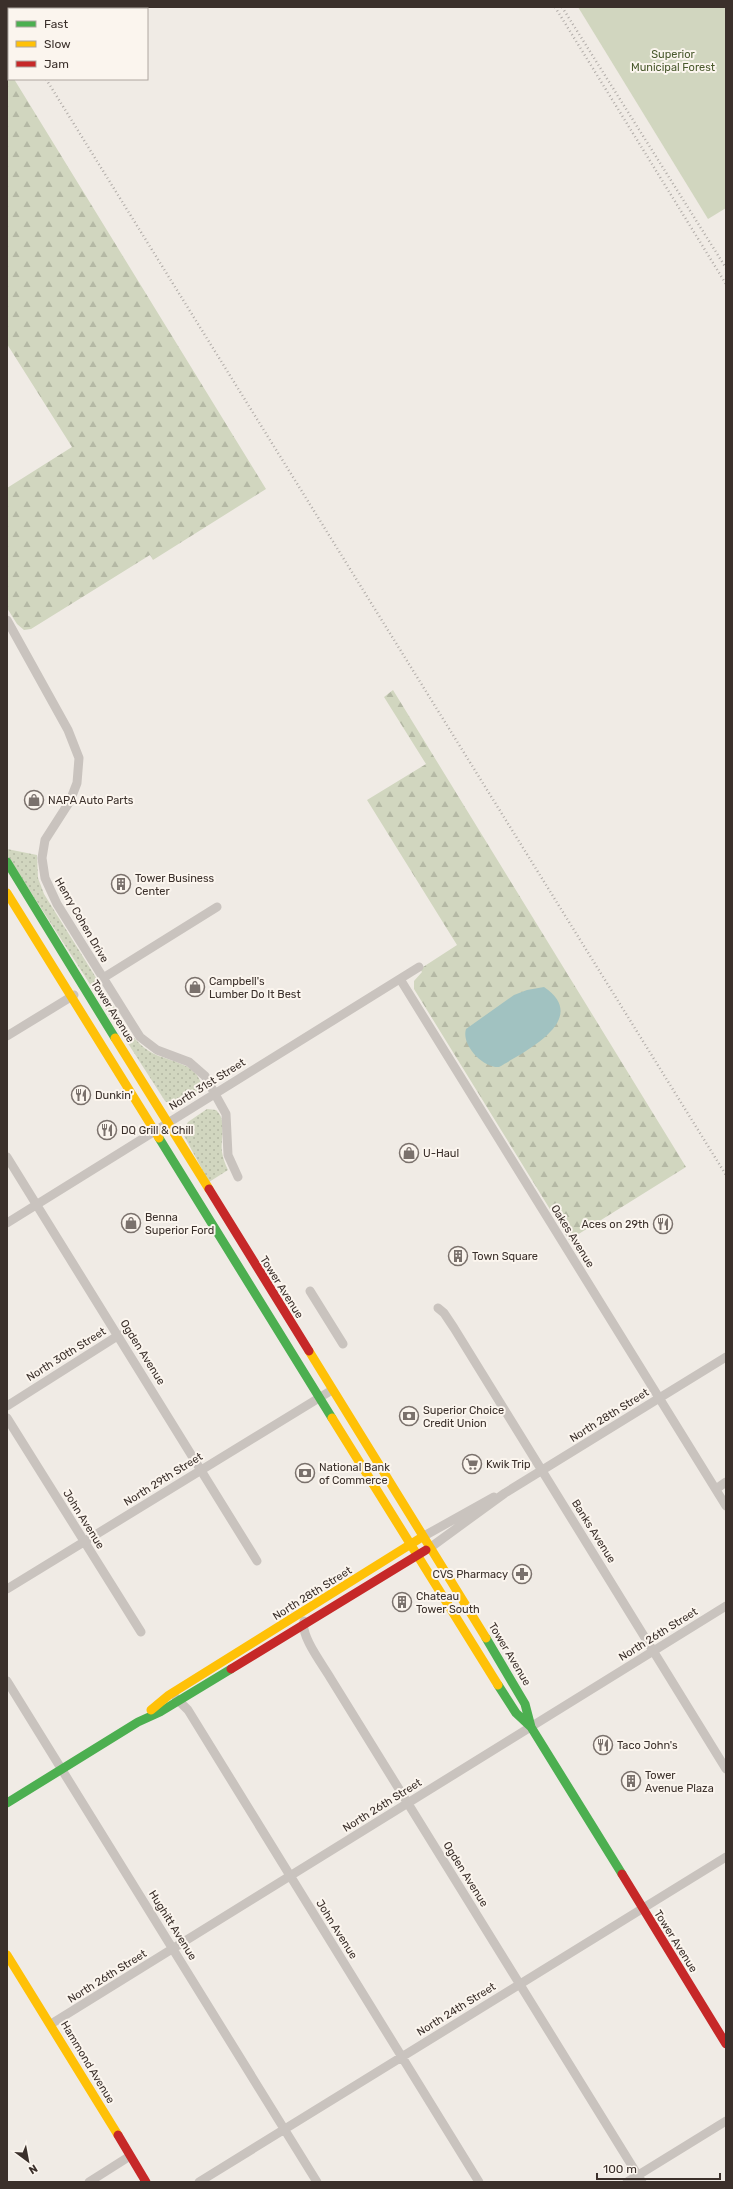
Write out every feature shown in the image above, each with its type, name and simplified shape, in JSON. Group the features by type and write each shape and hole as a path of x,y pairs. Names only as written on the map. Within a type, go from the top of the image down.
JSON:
{"main road":[{"name":"Tower Avenue","path":"7,862 332,1390 431,1547 525,1704 531,1727"},
{"name":"Tower Avenue","path":"7,893 417,1556 516,1713 531,1727 726,2044"},
{"name":"North 28th Street","path":"138,1722 169,1696 424,1536"},
{"name":"North 28th Street","path":"7,1804 138,1722 180,1700 431,1547"},
{"name":"Hammond Avenue","path":"7,1955 51,2024 146,2182"}],"street":[{"name":"Henry Cohen Drive","path":"7,620 11,636 68,730 79,758 78,779 70,801 45,840 42,858 45,878 57,904 140,1037 157,1050 192,1064 205,1076 226,1114 228,1155 238,1177"},
{"path":"103,978 217,908"},
{"name":"North 31st Street","path":"7,1223 419,967"},
{"name":"Oakes Avenue","path":"400,979 726,1506"},
{"path":"7,1036 85,988"},
{"name":"Ogden Avenue","path":"7,1157 119,1335 257,1561"},
{"path":"310,1291 343,1344"},
{"name":"Banks Avenue","path":"438,1308 444,1313 454,1328 726,1769"},
{"name":"North 30th Street","path":"7,1406 119,1335"},
{"name":"North 28th Street","path":"431,1547 472,1519 505,1493 726,1357"},
{"name":"North 29th Street","path":"7,1589 332,1390"},
{"name":"John Avenue","path":"7,1418 83,1542 141,1632"},
{"path":"716,1489 726,1482"},
{"name":"North 28th Street","path":"424,1536 473,1508 505,1493"},
{"path":"303,1626 309,1615 332,1600 344,1587"},
{"name":"North 26th Street","path":"51,2024 726,1606"},
{"name":"Ogden Avenue","path":"303,1626 306,1637 640,2179"},
{"name":"Hughitt Avenue","path":"7,1682 317,2182"},
{"path":"169,1696 180,1700"},
{"name":"John Avenue","path":"180,1700 188,1710 291,1876 479,2182"},
{"name":"North 24th Street","path":"199,2182 726,1857"},
{"path":"627,2182 640,2179 726,2121"},
{"path":"89,2182 130,2156"}],"green space":[{"name":"Superior Municipal Forest","path":"578,7 726,7 726,208 708,219"},
{"path":"7,68 8,80 15,80 266,489 153,560 150,555 31,629 24,630 17,624 7,608 7,488 72,447 7,344"},
{"path":"393,690 686,1167 569,1240 414,989 414,981 422,972 420,969 457,945 367,800 426,764 384,697"},
{"path":"7,849 37,855 38,878 44,894 131,1034 149,1051 186,1066 192,1070 201,1083 197,1093 192,1097 176,1104 165,1101 7,855"},
{"path":"207,1109 216,1110 222,1119 222,1152 228,1170 209,1182 182,1132 188,1122"}],"water":[{"path":"544,987 557,999 561,1011 558,1022 549,1033 524,1052 499,1067 486,1064 480,1060 467,1042 465,1035 466,1029 514,995 527,990"}],"railway":[{"path":"555,7 726,284"},
{"path":"562,7 726,268"},
{"path":"47,80 726,1175"}],"traffic: fast":[{"path":"7,862 115,1038"},
{"path":"159,1138 332,1418"},
{"path":"486,1638 525,1704 531,1727"},
{"path":"7,1803 138,1722 160,1712 231,1669"},
{"path":"498,1685 516,1713 531,1727 622,1874"}],"traffic: slow":[{"path":"7,893 159,1138"},
{"path":"115,1038 209,1189"},
{"path":"309,1351 486,1638"},
{"path":"332,1418 498,1685"},
{"path":"151,1710 169,1695 419,1539"},
{"path":"7,1955 118,2135"}],"traffic: jam":[{"path":"209,1189 309,1351"},
{"path":"231,1669 426,1550"},
{"path":"622,1874 726,2044"},
{"path":"118,2135 146,2182"}],"place":[{"name":"NAPA Auto Parts","path":"34,800"},
{"name":"Tower Business Center","path":"121,884"},
{"name":"Campbell's Lumber Do It Best","path":"195,987"},
{"name":"Dunkin'","path":"81,1095"},
{"name":"DQ Grill & Chill","path":"107,1130"},
{"name":"U-Haul","path":"409,1153"},
{"name":"Benna Superior Ford","path":"131,1223"},
{"name":"Aces on 29th","path":"663,1224"},
{"name":"Town Square","path":"458,1256"},
{"name":"Superior Choice Credit Union","path":"409,1416"},
{"name":"Kwik Trip","path":"472,1464"},
{"name":"National Bank of Commerce","path":"305,1473"},
{"name":"CVS Pharmacy","path":"522,1574"},
{"name":"Chateau Tower South","path":"402,1602"},
{"name":"Taco John's","path":"603,1745"},
{"name":"Tower Avenue Plaza","path":"631,1781"}]}
